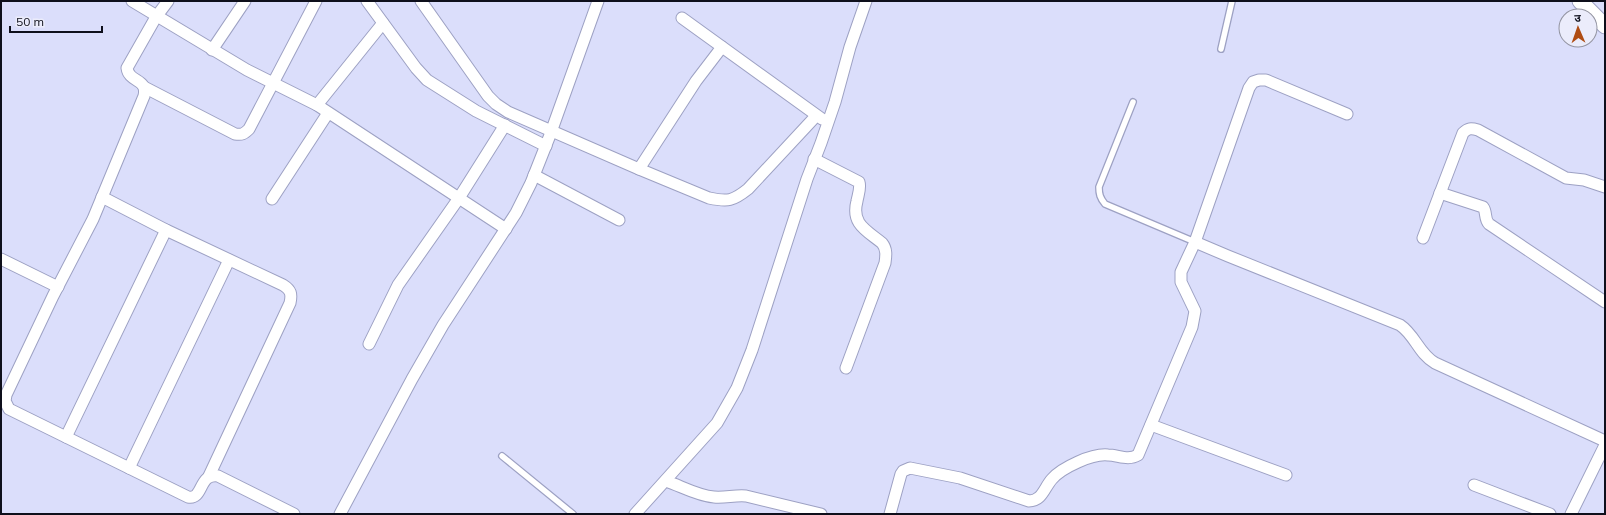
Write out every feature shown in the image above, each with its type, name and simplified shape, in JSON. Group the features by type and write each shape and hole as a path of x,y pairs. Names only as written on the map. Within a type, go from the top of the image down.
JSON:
{"main road":[{"path":"1580,1 1605,26"}],"street":[{"path":"132,1 156,17 272,84 317,105 506,229"},
{"path":"168,1 156,17 126,68 129,75 144,87 241,135 249,129 316,1"},
{"path":"212,50 245,1"},
{"path":"367,1 416,68 428,80 476,111 505,125 549,138 638,169 709,198 722,200 730,200 738,197 748,189 822,119 836,98 850,47 866,1"},
{"path":"421,1 492,100 549,138"},
{"path":"340,514 428,352 516,213 549,138 598,1"},
{"path":"682,18 822,119"},
{"path":"317,105 383,23"},
{"path":"638,169 696,81 722,47"},
{"path":"890,514 901,474 906,468 917,468 960,478 1028,501 1035,501 1056,475 1078,462 1098,455 1128,458 1138,455 1195,317 1195,311 1180,278 1183,267 1195,242 1249,88 1253,82 1266,80 1347,114"},
{"path":"102,197 166,230 283,285 288,288 291,293 291,298 210,476 206,478 196,496 192,497 129,468 9,409 5,401 6,395 58,287 93,219 102,197 144,96 144,87"},
{"path":"272,198 328,112"},
{"path":"635,514 717,423 737,388 752,350 814,159 822,119"},
{"path":"369,344 398,285 459,198 505,125"},
{"path":"1423,238 1463,133 1466,129 1471,128 1478,130 1566,178 1584,180 1605,187"},
{"path":"814,159 859,182 860,188 855,210 857,220 860,225 882,243 886,255 885,263 846,368"},
{"path":"534,175 619,220"},
{"path":"1440,193 1483,207 1487,222 1489,224 1605,302"},
{"path":"66,437 166,230"},
{"path":"1195,242 1400,325 1405,328 1422,353 1435,363 1605,441"},
{"path":"1,259 58,287"},
{"path":"129,468 229,260"},
{"path":"1151,425 1286,475"},
{"path":"1571,514 1605,445"},
{"path":"210,476 218,476 294,514"},
{"path":"666,480 706,496 746,496 821,514"},
{"path":"1474,485 1550,514"}],"lane":[{"path":"1221,49 1231,2"},
{"path":"1133,102 1099,187 1101,199 1105,204 1195,242"},
{"path":"502,456 573,514"}]}
